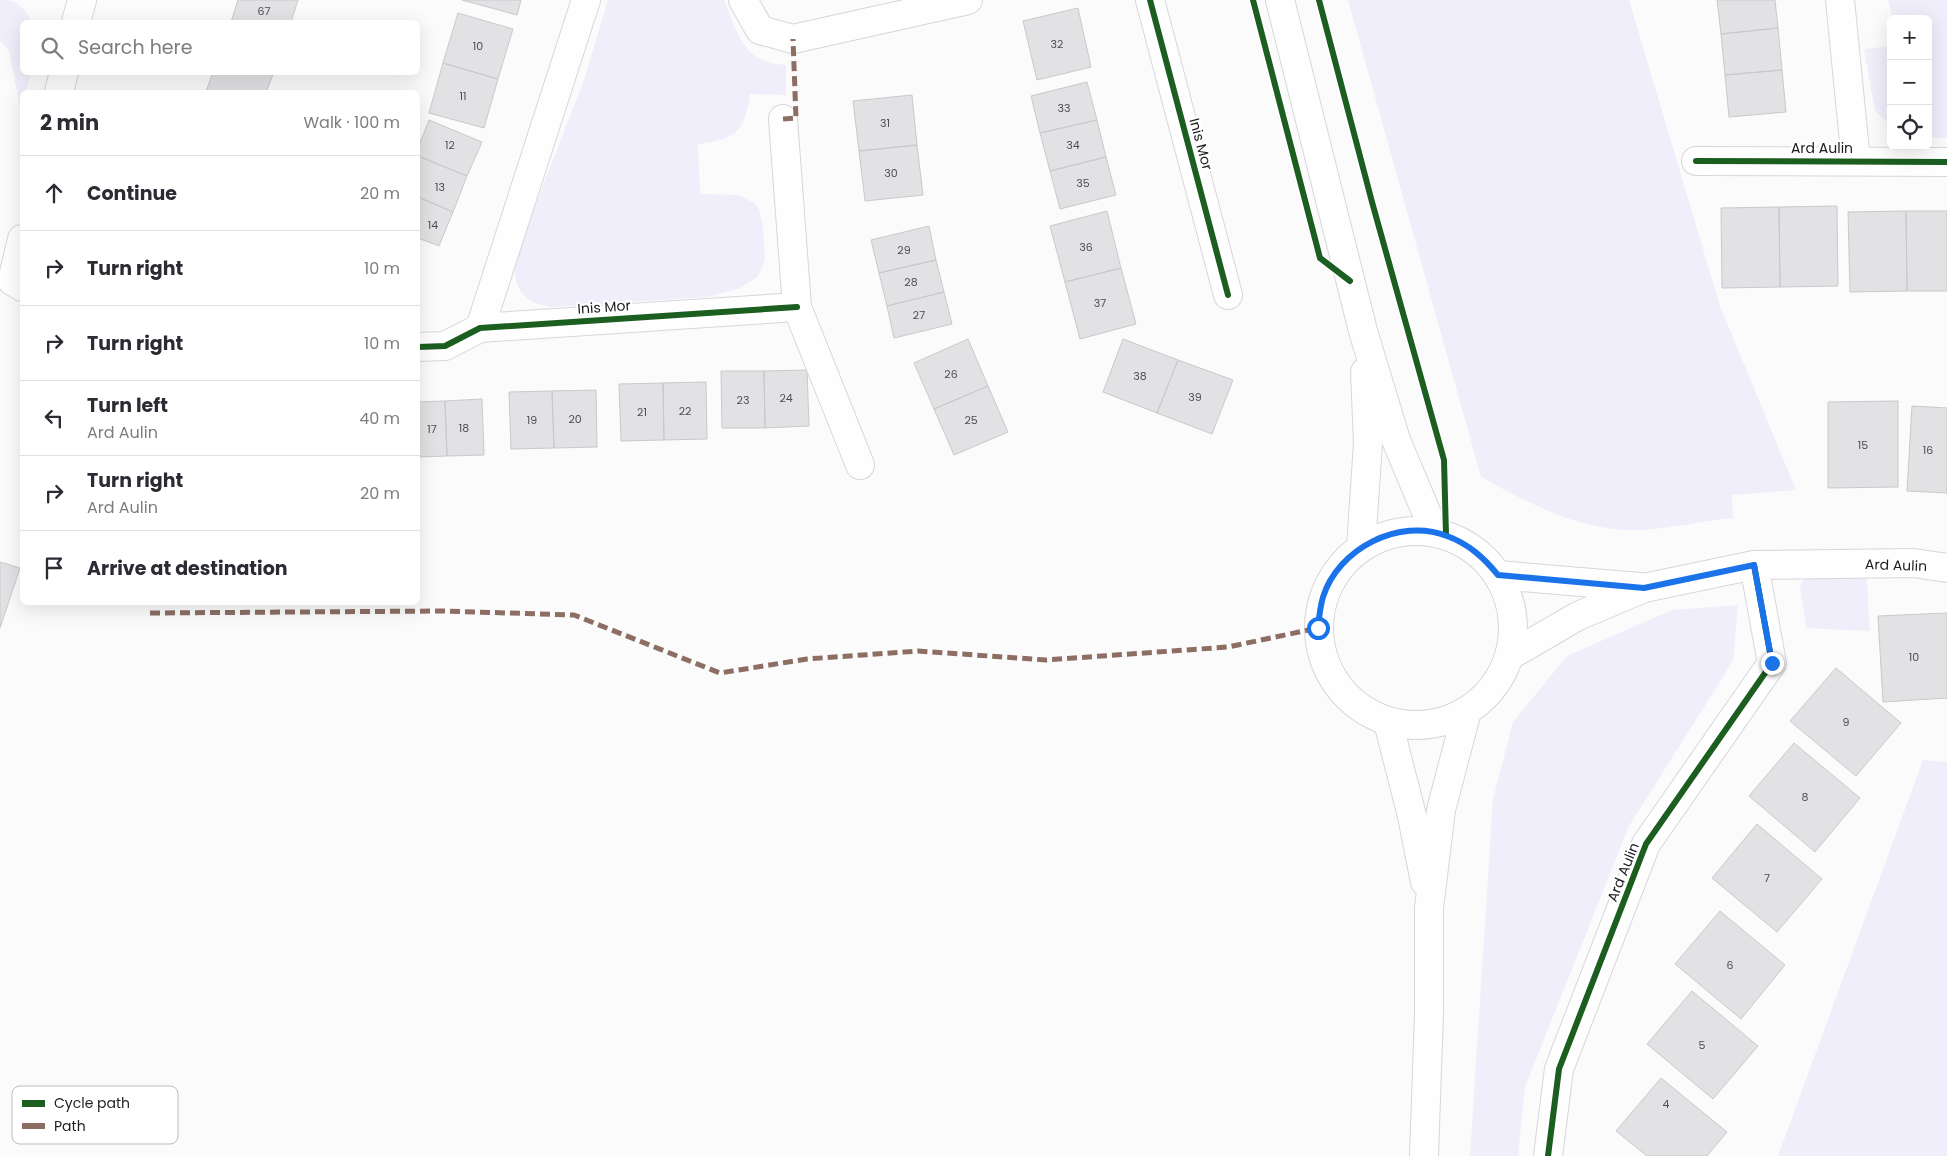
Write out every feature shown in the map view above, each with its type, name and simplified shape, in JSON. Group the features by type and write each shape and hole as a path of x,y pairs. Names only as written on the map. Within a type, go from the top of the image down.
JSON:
{"street":[{"path":"77,20 82,0"},
{"path":"480,328 586,0"},
{"path":"743,0 760,30 793,39 968,0"},
{"name":"Inis Mor","path":"1150,0 1228,295"},
{"path":"1280,0 1363,331 1396,440 1435,533"},
{"name":"Ard Aulin","path":"1840,0 1856,161"},
{"path":"60,90 63,75"},
{"path":"783,119 797,307 860,465"},
{"name":"Ard Aulin","path":"1696,161 1947,162"},
{"path":"20,247 12,281 20,285"},
{"name":"Inis Mor","path":"420,347 445,346 480,328 797,307"},
{"path":"1361,547 1368,444 1363,331"},
{"path":"1401,533 1435,533 1466,545 1484,558 1498,575 1509,601 1512,619 1513,628 1509,656 1500,678 1485,697 1467,711 1442,722 1415,726 1388,722 1360,708 1338,687 1323,659 1318,628 1323,597 1338,569 1361,547 1384,536 1401,533"},
{"name":"Ard Aulin","path":"1509,656 1578,616 1644,588 1754,565 1914,563 1947,568"},
{"name":"Ard Aulin","path":"1548,1156 1559,1069 1646,844 1772,663 1754,565"},
{"name":"Ard Aulin","path":"1498,575 1644,588"},
{"path":"1424,1156 1429,1013 1430,908 1441,810 1467,711"},
{"path":"1388,722 1412,816 1430,908"}],"shaded area":[{"path":"0,0 12,1 20,5 31,20 20,20 20,75 30,75 27,90 20,90 20,108 9,50 0,41"},
{"path":"608,0 724,0 739,36 751,53 771,63 786,65 786,95 750,94 745,118 736,132 722,140 698,144 700,194 738,195 754,203 759,209 763,227 765,260 758,276 738,289 707,297 551,307 530,300 518,287 515,269 519,247 584,80"},
{"path":"1348,0 1629,0 1720,306 1796,490 1732,495 1733,518 1653,529 1620,530 1578,522 1558,515 1481,477"},
{"path":"1888,0 1947,0 1947,138 1932,137 1932,15 1892,15"},
{"path":"1887,46 1887,122 1875,111 1864,49"},
{"path":"1812,569 1866,569 1870,631 1806,628 1800,585"},
{"path":"1738,605 1733,661 1629,826 1525,1087 1518,1156 1470,1156 1493,799 1513,722 1567,656 1672,610"},
{"path":"1923,760 1947,762 1947,1156 1778,1156"}],"building":[{"path":"238,0 298,0 292,20 232,20"},
{"path":"462,0 521,0 517,15"},
{"path":"1717,0 1775,0 1778,28 1721,34"},
{"path":"1078,8 1091,67 1037,80 1023,21"},
{"path":"458,13 513,29 498,79 443,63"},
{"path":"1778,28 1782,70 1725,75 1721,34"},
{"path":"443,63 498,79 484,128 429,113"},
{"path":"1782,70 1786,112 1729,117 1725,75"},
{"path":"212,75 273,75 267,90 207,90"},
{"path":"1087,82 1097,120 1040,133 1031,96"},
{"path":"912,95 917,145 859,151 853,101"},
{"path":"429,120 482,142 467,176 420,157 420,143"},
{"path":"1097,120 1106,157 1050,171 1040,133"},
{"path":"917,145 923,195 865,201 859,151"},
{"path":"420,157 467,176 453,212 420,198"},
{"path":"1106,157 1116,195 1060,209 1050,171"},
{"path":"420,198 453,212 439,246 420,239"},
{"path":"1837,206 1838,286 1780,287 1779,207"},
{"path":"1779,207 1780,287 1722,288 1721,208"},
{"path":"1107,211 1121,268 1065,282 1050,226"},
{"path":"1906,211 1947,211 1947,291 1907,291"},
{"path":"1906,211 1907,291 1850,292 1848,212"},
{"path":"929,226 936,260 879,273 871,240"},
{"path":"936,260 944,292 887,306 879,273"},
{"path":"1121,268 1136,324 1080,339 1065,282"},
{"path":"944,292 952,324 894,338 887,306"},
{"path":"968,339 988,386 934,409 914,363"},
{"path":"1123,339 1178,360 1157,413 1103,392"},
{"path":"1178,360 1233,380 1212,434 1157,413"},
{"path":"807,370 809,426 765,428 764,371"},
{"path":"721,371 764,371 765,428 722,428"},
{"path":"706,382 707,439 664,440 663,383"},
{"path":"663,383 664,440 621,441 619,384"},
{"path":"988,386 1008,432 954,455 934,409"},
{"path":"596,390 597,447 554,448 552,391"},
{"path":"552,391 554,448 511,449 509,392"},
{"path":"482,399 484,455 447,456 445,401"},
{"path":"445,401 447,456 420,457 420,402"},
{"path":"1898,401 1898,487 1828,488 1828,402"},
{"path":"1912,406 1947,408 1947,493 1907,491"},
{"path":"0,562 20,568 0,628"},
{"path":"1947,613 1947,698 1883,702 1878,616"},
{"path":"1836,668 1901,723 1856,776 1790,721"},
{"path":"1794,743 1860,798 1815,852 1749,796"},
{"path":"1757,824 1822,879 1777,932 1712,878"},
{"path":"1720,911 1785,965 1741,1019 1675,964"},
{"path":"1692,991 1758,1046 1713,1099 1647,1044"},
{"path":"1661,1078 1727,1132 1707,1156 1647,1156 1616,1131"}],"marked path":[{"path":"783,119 796,118 793,39"},
{"path":"150,613 442,611 574,615 720,673 807,659 918,651 1046,660 1228,647 1318,628"}],"cycle path":[{"path":"1150,0 1228,295"},
{"path":"1253,0 1320,258 1350,281"},
{"path":"1319,0 1372,202 1444,460 1446,535"},
{"path":"1696,161 1947,162"},
{"path":"420,347 445,346 480,328 797,307"},
{"path":"1548,1156 1559,1069 1646,844 1772,663 1754,565"}],"route":[{"path":"1318,628 1323,597 1338,569 1361,547 1384,536 1410,531 1446,535 1466,545 1484,558 1498,575 1644,588 1754,565 1772,663"}]}
